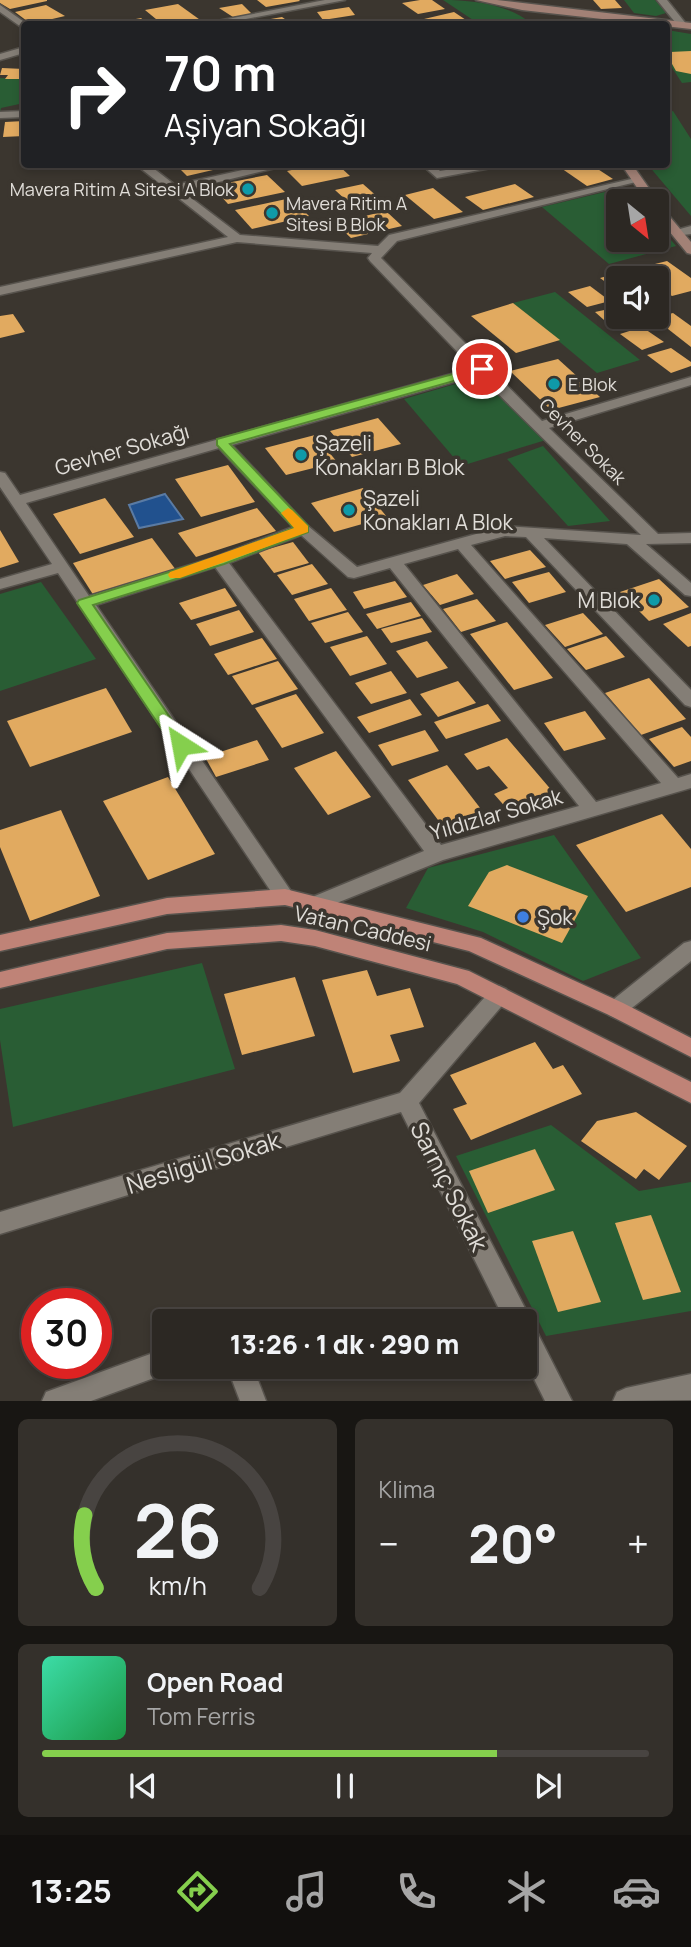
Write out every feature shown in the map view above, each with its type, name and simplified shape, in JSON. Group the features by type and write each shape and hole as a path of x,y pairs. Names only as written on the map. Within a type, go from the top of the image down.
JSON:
{"main road":[{"name":"Vatan Caddesi","path":"0,943 167,906 285,897 474,944 615,1009 691,1048"},
{"name":"Vatan Caddesi","path":"0,980 166,941 281,933 315,939 462,977 691,1093"}],"street":[{"path":"231,21 295,13 340,0"},
{"path":"481,0 567,14 647,21"},
{"path":"662,0 687,26"},
{"path":"500,4 542,21"},
{"path":"547,21 581,10 585,4 611,17"},
{"path":"0,8 21,24"},
{"path":"567,14 573,21"},
{"path":"602,21 623,18"},
{"path":"0,57 21,51"},
{"path":"0,115 21,114"},
{"path":"145,168 237,238"},
{"path":"234,168 241,174"},
{"path":"174,189 269,168"},
{"path":"430,168 437,175 482,168"},
{"path":"629,168 643,189"},
{"path":"0,291 237,238 380,250 393,238 636,179"},
{"path":"669,224 691,250"},
{"path":"675,232 691,230"},
{"name":"Cevher Sokak","path":"380,250 373,258 655,540"},
{"name":"Gevher Sokağı","path":"16,500 482,369"},
{"path":"540,426 691,381"},
{"path":"221,442 303,529 354,573 505,531 631,540 691,538"},
{"path":"0,476 285,897"},
{"path":"84,603 219,561 303,529"},
{"path":"532,535 691,701"},
{"path":"631,540 691,591"},
{"path":"461,543 683,783"},
{"path":"219,561 437,854"},
{"path":"394,562 592,810"},
{"path":"0,584 61,567"},
{"name":"Yıldızlar Sokak","path":"317,903 437,854 683,783"},
{"path":"615,1009 691,949"},
{"name":"Sarnıç Sokak","path":"499,995 407,1101 512,1309"},
{"name":"Nesligül Sokak","path":"0,1223 407,1101"},
{"path":"537,1358 559,1401"},
{"path":"55,1401 152,1366"},
{"path":"245,1379 253,1401"},
{"path":"626,1401 691,1387"}],"green space":[{"path":"443,0 490,4 528,21 474,21"},
{"path":"624,0 655,0 666,13 656,16 634,13"},
{"path":"670,30 691,34 691,82 682,83 670,65"},
{"path":"0,78 21,79 21,104 1,108 0,113"},
{"path":"673,111 691,139 691,216 651,168 670,168 670,112"},
{"path":"606,192 606,252 654,252 609,264 542,207"},
{"path":"669,238 676,246 669,248"},
{"path":"555,292 640,360 597,373 513,303"},
{"path":"476,378 485,383 546,440 461,466 404,399"},
{"path":"543,446 610,521 568,526 507,459"},
{"path":"41,582 96,659 0,691 0,594"},
{"path":"554,835 641,958 583,981 483,932 406,908 428,868"},
{"path":"202,963 235,1069 13,1127 0,1040 0,1009"},
{"path":"551,1125 639,1191 691,1182 691,1311 546,1336 537,1318 537,1309 532,1309 456,1156"}],"water":[{"path":"165,494 183,519 139,528 129,505"}],"building":[{"path":"0,0 47,1 10,9 0,3"},
{"path":"257,0 299,0 300,1 266,7"},
{"path":"432,0 445,9 418,14 402,3"},
{"path":"593,0 615,0 622,8 601,9"},
{"path":"178,4 202,21 158,21 145,10"},
{"path":"242,4 252,14 233,17 219,8"},
{"path":"46,5 65,16 44,21 27,21 15,12"},
{"path":"349,7 355,15 323,20 317,12"},
{"path":"454,12 468,21 428,21 424,19"},
{"path":"282,17 288,21 260,21"},
{"path":"691,51 691,74 676,71 670,60 670,52"},
{"path":"2,68 21,69 19,79 5,79 8,75 0,75"},
{"path":"21,121 21,136 3,137 5,122"},
{"path":"179,168 222,168 187,176"},
{"path":"301,168 341,168 350,176 302,186 287,171"},
{"path":"561,168 596,168 613,179 587,186"},
{"name":"Mavera Ritim A Sitesi A Blok","path":"267,175 285,192 228,204 212,186"},
{"path":"363,184 388,206 360,213 335,190"},
{"path":"515,184 534,197 483,210 465,197"},
{"path":"433,188 463,212 434,219 405,195"},
{"name":"Mavera Ritim A Sitesi B Blok","path":"291,198 309,216 252,229 235,210"},
{"path":"386,211 402,226 351,238 335,223"},
{"path":"667,261 691,278 691,291 672,296 669,294 669,266 647,266"},
{"path":"590,286 606,298 606,302 587,307 568,292"},
{"path":"513,303 560,340 516,353 471,316"},
{"path":"606,310 606,322 595,312"},
{"path":"673,313 691,326 691,347 668,329 669,314"},
{"path":"13,314 25,332 0,338 0,316"},
{"path":"645,329 664,342 642,350 620,334"},
{"path":"671,348 691,362 691,366 671,373 647,355"},
{"name":"E Blok","path":"558,359 600,397 551,410 510,371"},
{"path":"378,418 401,444 352,457 330,431"},
{"name":"Şazeli Konakları B Blok","path":"315,435 337,462 286,475 265,448"},
{"path":"228,465 255,502 201,517 175,479"},
{"name":"Şazeli Konakları A Blok","path":"363,488 387,517 334,532 311,503"},
{"path":"105,498 134,537 80,554 53,514"},
{"path":"257,508 276,531 196,557 178,533"},
{"path":"0,530 19,562 0,568"},
{"path":"152,538 176,570 94,596 73,563"},
{"path":"293,542 309,563 274,573 258,552"},
{"path":"530,550 546,567 505,579 490,561"},
{"path":"312,564 328,584 292,595 277,575"},
{"path":"549,572 566,592 529,603 512,582"},
{"path":"457,574 474,594 440,605 423,585"},
{"name":"M Blok","path":"659,579 689,607 649,621 620,592"},
{"path":"395,581 407,597 364,609 353,592"},
{"path":"225,588 237,606 191,620 179,603"},
{"path":"331,588 347,610 309,621 294,599"},
{"path":"477,599 496,621 461,632 443,609"},
{"path":"411,602 421,616 377,629 366,614"},
{"path":"239,610 254,632 210,646 196,624"},
{"path":"348,612 363,632 325,643 311,623"},
{"path":"583,613 603,634 565,647 545,625"},
{"path":"691,613 691,646 688,647 663,624"},
{"path":"422,618 432,632 391,643 381,629"},
{"path":"507,622 553,678 514,690 470,634"},
{"path":"367,636 387,664 350,676 330,647"},
{"path":"606,636 625,657 586,670 567,649"},
{"path":"262,638 277,659 228,675 214,654"},
{"path":"427,641 448,668 417,678 396,651"},
{"path":"278,661 298,689 252,705 232,676"},
{"path":"391,671 407,693 371,704 355,683"},
{"path":"649,678 686,719 641,735 605,693"},
{"path":"458,681 476,703 438,717 420,694"},
{"path":"106,688 132,732 30,767 7,721"},
{"path":"296,694 324,733 282,748 255,708"},
{"path":"410,699 422,715 369,733 357,717"},
{"path":"488,704 501,721 446,739 434,722"},
{"path":"585,711 606,739 564,751 544,723"},
{"path":"682,727 691,737 691,761 674,767 649,739"},
{"path":"425,730 439,751 392,766 378,745"},
{"path":"507,738 553,792 508,810 494,794 508,788 489,766 477,770 464,754"},
{"path":"257,740 269,760 216,777 205,757"},
{"path":"336,751 371,797 328,815 294,768"},
{"path":"447,765 484,813 444,828 408,780"},
{"path":"168,777 215,854 148,880 103,801"},
{"path":"61,810 100,896 30,921 0,847 0,830"},
{"path":"662,814 691,849 691,887 626,912 576,845"},
{"path":"507,865 588,896 562,943 468,906 489,872"},
{"path":"367,970 377,996 410,988 424,1027 390,1035 400,1061 353,1073 322,980"},
{"path":"295,977 315,1036 242,1055 224,994"},
{"path":"535,1042 553,1069 563,1065 582,1094 471,1140 453,1109 467,1104 450,1075"},
{"path":"636,1112 687,1146 659,1180 644,1169 636,1179 581,1141 597,1121"},
{"path":"535,1149 555,1190 488,1213 469,1171"},
{"path":"651,1215 681,1292 643,1300 615,1223"},
{"path":"573,1231 601,1302 558,1312 532,1241"}],"slow traffic":[{"path":"175,575 303,529 288,513"}],"place":[{"name":"Mavera Ritim A Sitesi A Blok","path":"248,189"},
{"name":"Mavera Ritim A Sitesi B Blok","path":"272,213"},
{"name":"E Blok","path":"554,384"},
{"name":"Şazeli Konakları B Blok","path":"301,455"},
{"name":"Şazeli Konakları A Blok","path":"349,510"},
{"name":"M Blok","path":"654,600"},
{"name":"Şok","path":"523,917"}],"route":[{"path":"181,745 84,603 219,561 303,529 221,442 482,369"}]}
